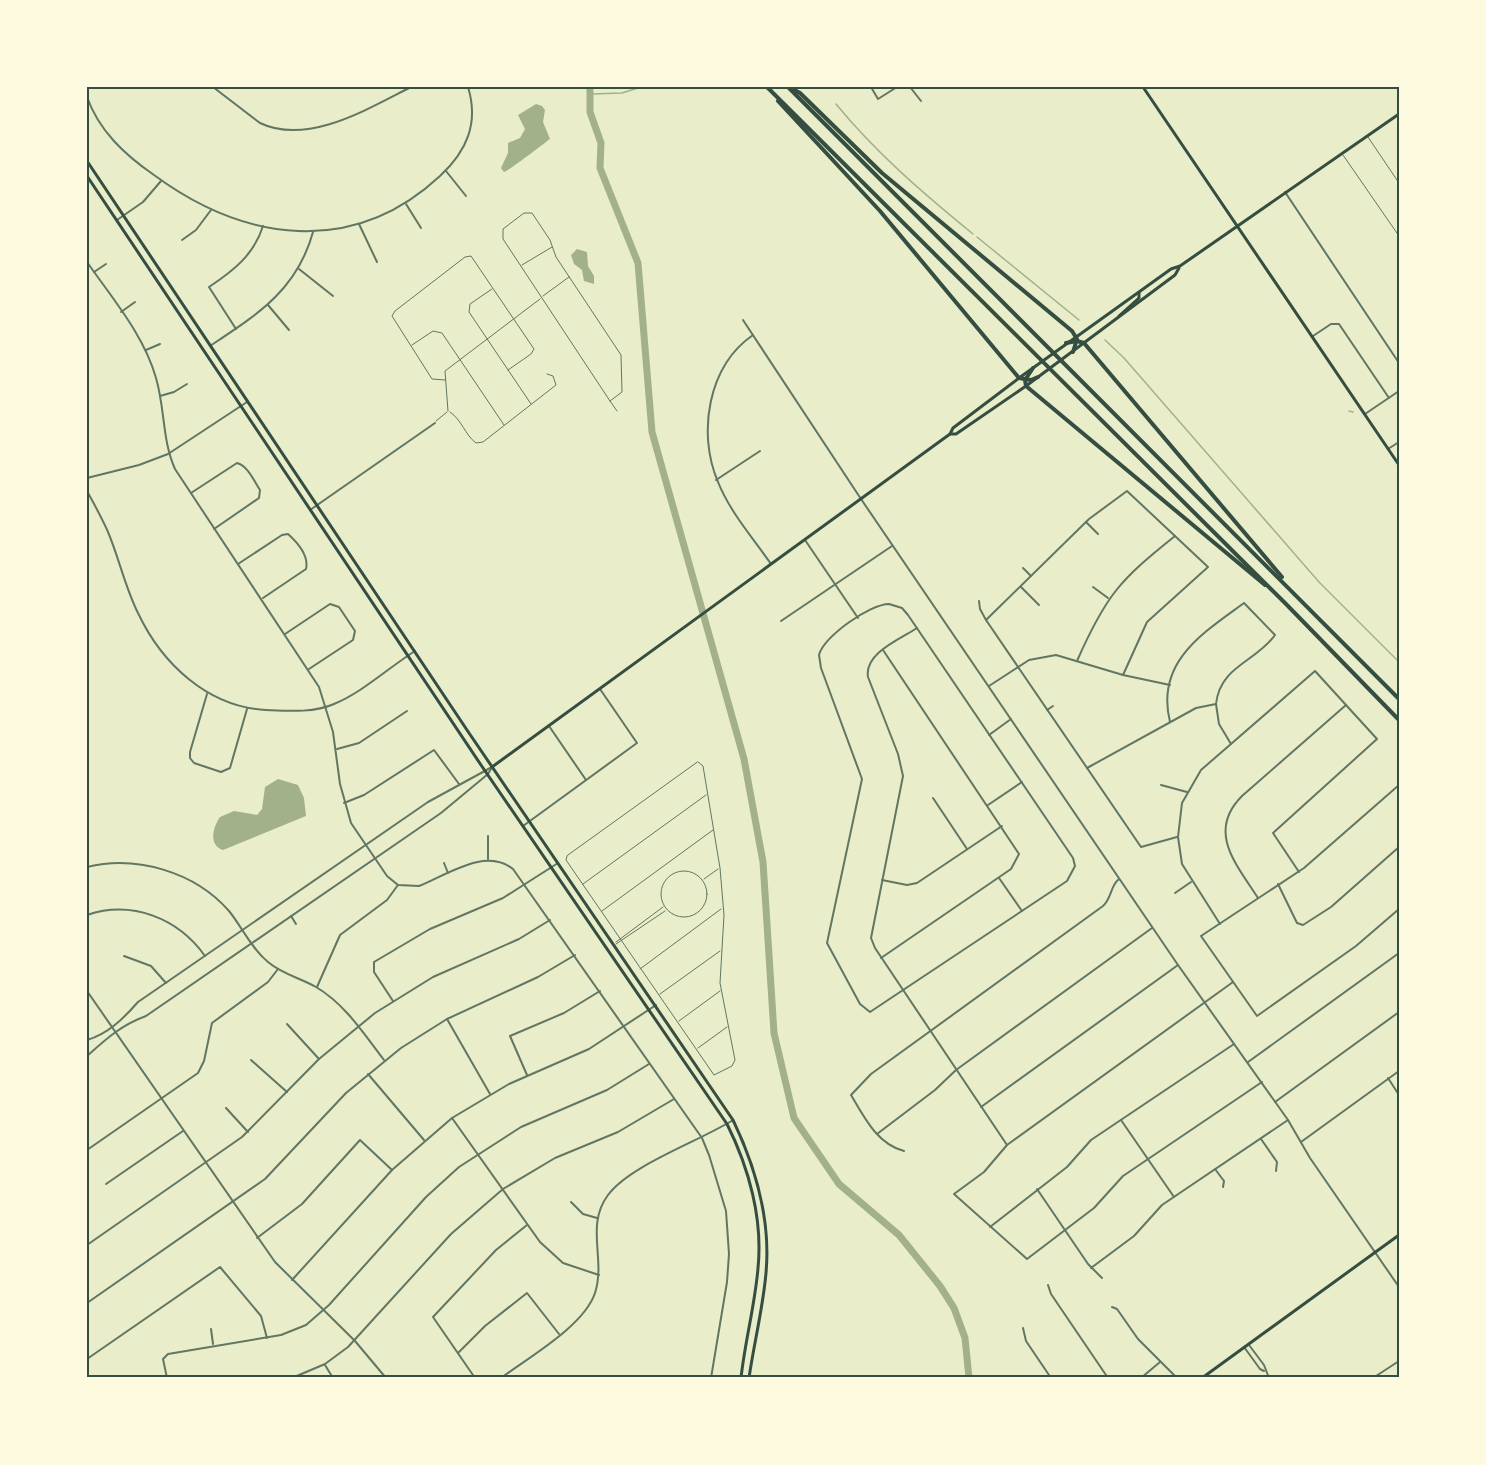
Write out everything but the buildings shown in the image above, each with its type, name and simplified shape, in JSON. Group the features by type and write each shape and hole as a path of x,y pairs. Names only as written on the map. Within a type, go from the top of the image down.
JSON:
{"highway":[{"path":"767,87 1273,590 1399,721"},
{"path":"789,87 800,93 882,173 1084,343 1226,514 1278,570 1285,582"},
{"path":"789,87 1067,367 1285,582 1399,699"},
{"path":"774,95 783,108 880,211 1019,378 1025,380 1038,377"},
{"path":"1066,343 1077,338"},
{"path":"1073,352 1077,338"},
{"path":"1033,368 1025,380 1026,386 1174,506 1256,579 1273,590"}],"main road":[{"path":"1143,87 1399,465"},
{"path":"1077,338 1172,269 1180,266 1399,114"},
{"path":"87,161 492,767 733,1120 753,1166 762,1204 767,1259 749,1378"},
{"path":"87,176 484,770 727,1124 742,1159 754,1203 759,1246 756,1282 741,1378"},
{"path":"950,434 956,434 1073,352 1175,275 1180,266"},
{"path":"1118,317 1139,298 1139,292"},
{"path":"492,767 950,434 953,428 1066,343"},
{"path":"222,378 229,374"},
{"path":"282,469 289,464"},
{"path":"440,703 446,698"},
{"path":"608,949 614,944"},
{"path":"1202,1378 1399,1234"},
{"path":"756,1282 765,1283"}],"street":[{"path":"213,87 267,126 295,128 337,123 411,87"},
{"path":"87,97 96,118 107,134 161,181 211,210 262,226 313,232 377,219 406,204 446,171 460,155 470,133 473,105 468,87"},
{"path":"871,87 878,99 897,87"},
{"path":"910,87 921,101"},
{"path":"446,171 466,196"},
{"path":"117,220 143,202 161,181"},
{"path":"1285,192 1399,363"},
{"path":"406,204 421,228"},
{"path":"182,240 196,230 211,210"},
{"path":"359,224 378,262"},
{"path":"236,329 209,287 244,260 259,237 262,226"},
{"path":"210,346 268,305 299,269 313,232"},
{"path":"87,262 146,350 159,396 168,454 190,493 309,669 327,707 337,749 344,803 348,816 374,858 387,876 398,885 420,886 448,873 489,859 510,866 526,885 702,1138 721,1191 728,1231 728,1282 711,1378"},
{"path":"94,272 106,264"},
{"path":"299,269 333,296"},
{"path":"121,312 135,302"},
{"path":"268,305 289,330"},
{"path":"743,320 892,546 1203,1002 1262,1082 1399,1287"},
{"path":"1313,336 1331,324 1339,324 1389,398"},
{"path":"753,335 735,350 725,364 710,405 708,434 716,480 771,564"},
{"path":"146,350 160,344"},
{"path":"159,396 187,384"},
{"path":"1365,414 1399,391"},
{"path":"87,478 139,465 168,454 247,402"},
{"path":"310,510 435,423"},
{"path":"1388,449 1399,442"},
{"path":"716,480 760,451"},
{"path":"190,493 237,463 244,465 253,478 260,490 259,498 214,529"},
{"path":"87,491 108,532 134,604 144,624 171,662 207,694 247,708 301,710 327,707 347,697 415,651"},
{"path":"987,620 1086,522 1127,491 1208,567 1147,622 1122,675"},
{"path":"1086,522 1098,534"},
{"path":"238,564 282,535 288,534 299,546 306,557 306,569 262,599"},
{"path":"1077,661 1108,598 1129,573 1175,535"},
{"path":"805,540 858,618"},
{"path":"781,621 892,546"},
{"path":"1023,568 1031,576"},
{"path":"1021,587 1039,605"},
{"path":"1093,587 1108,598"},
{"path":"979,601 987,620 1141,847 1178,837"},
{"path":"285,634 332,603 337,604 346,617 355,631 353,640 309,669"},
{"path":"1170,722 1168,706 1170,685 1181,657 1191,643 1244,603 1275,635 1230,672 1220,689 1216,705 1218,724 1231,744"},
{"path":"895,604 905,611 917,628 1074,858 1075,870 1067,880 876,1011 867,1011 860,1004 827,943 862,779 819,659 825,642 877,606 895,604"},
{"path":"917,628 871,659 867,672 900,760 903,776 871,934 881,958 1007,1145"},
{"path":"881,958 1013,868 1018,856 1016,848 1002,826 883,650"},
{"path":"989,686 1018,666 1046,656 1056,655 1122,675 1170,685"},
{"path":"1220,924 1191,882 1182,864 1178,837 1179,815 1187,792 1201,770 1315,671 1377,739 1274,833 1299,872"},
{"path":"523,826 637,742 600,689"},
{"path":"207,694 190,758 194,763 226,771 230,768 247,708"},
{"path":"1087,768 1196,708 1216,705"},
{"path":"1258,898 1228,849 1226,822 1233,806 1346,705"},
{"path":"1047,710 1053,706"},
{"path":"337,749 359,743 407,711"},
{"path":"989,735 1011,719"},
{"path":"549,726 586,780"},
{"path":"344,803 364,795 434,750 459,784"},
{"path":"87,1040 111,1027 126,1016 138,1002 365,845 459,784 492,767"},
{"path":"87,1056 131,1020 148,1014 450,806 488,774 492,767"},
{"path":"988,805 1022,782"},
{"path":"1161,785 1187,792"},
{"path":"1399,785 1299,872 1201,936 1257,1016 1356,946 1399,909"},
{"path":"933,798 967,849"},
{"path":"882,880 912,885 1002,826"},
{"path":"488,836 489,859"},
{"path":"1278,884 1300,925 1330,907 1399,848"},
{"path":"444,862 448,873"},
{"path":"87,867 130,863 172,873 211,894 228,910 265,960 278,969 317,987 338,1004 384,1060"},
{"path":"393,1001 374,972 374,962 430,929 503,898 558,863"},
{"path":"999,878 1022,911"},
{"path":"904,1151 894,1148 877,1134 852,1095 866,1079 1109,901 1113,886 1119,879"},
{"path":"1174,893 1191,882"},
{"path":"317,987 340,935 387,900 398,885"},
{"path":"87,915 113,910 147,913 169,922 187,935 205,956"},
{"path":"291,916 296,924"},
{"path":"87,1245 248,1132 319,1059 358,1026 393,1001 433,977 519,939 550,920"},
{"path":"877,1134 935,1090 956,1070 1152,928"},
{"path":"1248,1062 1399,953"},
{"path":"87,1303 233,1203 273,1171 336,1103 384,1060 447,1019 538,977 575,955"},
{"path":"124,956 152,966 166,983"},
{"path":"981,1107 1178,965"},
{"path":"87,1150 200,1070 212,1023 268,982 278,969"},
{"path":"1233,982 1007,1145 984,1172 954,1194 1027,1259 1094,1208 1121,1178 1262,1082"},
{"path":"87,991 257,1238 292,1280 355,1341 384,1378"},
{"path":"527,1075 510,1036 564,1013 600,991"},
{"path":"292,1280 392,1170 452,1118 490,1094 527,1075 589,1049 656,1005"},
{"path":"1275,1102 1399,1012"},
{"path":"447,1019 490,1094"},
{"path":"287,1024 319,1059"},
{"path":"990,1228 1036,1189 1067,1167 1089,1142 1234,1044"},
{"path":"251,1060 287,1092"},
{"path":"167,1378 163,1361 168,1354 267,1338 299,1329 324,1310 426,1197 478,1153 521,1127 598,1094 649,1064"},
{"path":"1301,1142 1399,1071"},
{"path":"368,1073 424,1140"},
{"path":"1388,1078 1399,1095"},
{"path":"292,1378 325,1364 355,1341 451,1234 503,1189 555,1158 618,1132 674,1099"},
{"path":"226,1107 248,1132"},
{"path":"452,1118 540,1242 563,1263 599,1275"},
{"path":"501,1378 559,1334 587,1309 595,1292 599,1275 597,1218 608,1196 622,1181 733,1120"},
{"path":"1121,1120 1174,1197"},
{"path":"1091,1268 1128,1242 1155,1212 1174,1197 1288,1120"},
{"path":"106,1184 183,1131"},
{"path":"1261,1138 1277,1162 1276,1171"},
{"path":"257,1238 302,1204 360,1140 392,1170"},
{"path":"1215,1169 1224,1181 1223,1188"},
{"path":"1036,1189 1091,1268 1102,1278"},
{"path":"571,1202 584,1214 597,1218"},
{"path":"475,1378 434,1317 496,1250 527,1225"},
{"path":"87,1359 220,1267 261,1316 267,1338"},
{"path":"1048,1285 1051,1294 1108,1378"},
{"path":"458,1353 485,1326 527,1293 559,1334"},
{"path":"1112,1307 1118,1309 1138,1339 1177,1378"},
{"path":"211,1329 214,1345"},
{"path":"1023,1329 1026,1341 1051,1378"},
{"path":"1249,1344 1264,1365 1264,1371"},
{"path":"1244,1347 1269,1378"},
{"path":"1373,1378 1399,1361"},
{"path":"1141,1378 1160,1362"},
{"path":"325,1364 333,1378"}],"lane":[{"path":"1367,136 1399,183"},
{"path":"1342,153 1399,236"},
{"path":"610,401 622,392 621,355 570,277 550,240 529,212 503,229 501,234 521,266 542,297 610,401 617,411"},
{"path":"521,266 552,247"},
{"path":"445,380 432,379 392,316 395,311 465,257 471,256 534,349 531,354 508,370"},
{"path":"547,374 553,376 556,385 483,442 477,443 456,417 448,411 445,371 570,277"},
{"path":"494,288 468,307 531,405"},
{"path":"410,346 437,331 442,333 504,425"},
{"path":"435,423 448,411"},
{"path":"698,762 703,766 708,794 715,829 723,908 721,990 735,1063 714,1075 566,860 567,856 698,762"},
{"path":"582,884 708,794"},
{"path":"601,912 715,829"},
{"path":"702,880 720,868"},
{"path":"685,871 695,874 702,880 707,894 702,908 696,913 678,916 664,906 661,891 671,875 685,871"},
{"path":"614,944 664,906"},
{"path":"640,969 723,908"},
{"path":"614,944 622,942 667,909"},
{"path":"659,995 722,949"},
{"path":"678,1022 721,990"},
{"path":"697,1049 728,1026"}],"shaded area":[{"path":"536,104 545,110 543,122 550,139 504,172 501,168 508,153 508,143 520,138 525,129 518,115"},
{"path":"577,249 587,252 588,266 594,276 594,284 584,281 582,270 574,264 571,255"},
{"path":"278,779 298,785 304,798 306,816 223,850 218,848 213,835 220,817 234,811 257,815 262,809 265,787"}],"waterway":[{"path":"590,87 590,112 601,143 600,168 638,263 652,432 744,759 763,862 774,1033 794,1118 839,1184 899,1235 940,1286 954,1308 965,1338 969,1378"},
{"path":"592,94 622,93 641,87"},
{"path":"836,104 901,172 973,234"},
{"path":"977,237 1079,320"},
{"path":"1105,340 1124,358 1319,582 1399,662"},
{"path":"1349,411 1353,412"}]}
